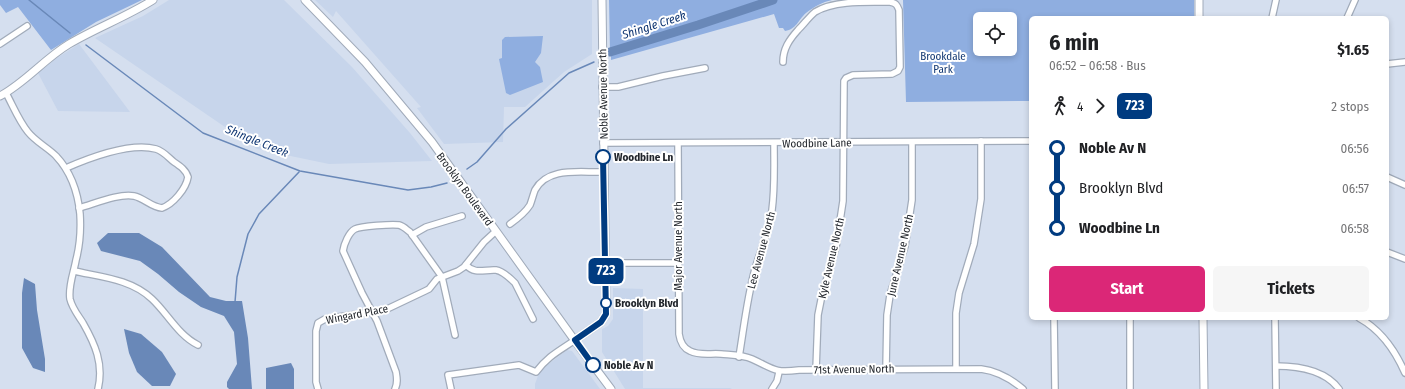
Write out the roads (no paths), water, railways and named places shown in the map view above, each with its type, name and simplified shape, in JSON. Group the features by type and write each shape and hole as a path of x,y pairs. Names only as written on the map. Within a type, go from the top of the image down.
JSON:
{"street":[{"path":"98,389 100,373 94,342 70,299 70,291 79,245 80,226 79,208 74,186 66,168 56,156 27,131 3,94 43,62 69,44 153,0"},
{"name":"Brooklyn Boulevard","path":"305,0 365,62 432,142 612,389"},
{"name":"Noble Avenue North","path":"575,340 605,318 606,307 602,0"},
{"path":"1199,0 1199,16"},
{"path":"1272,16 1276,0"},
{"path":"1349,16 1355,0"},
{"name":"Kyle Avenue North","path":"783,62 783,53 794,35 816,12 824,7 842,3 894,3 898,6 900,67 898,71 892,74 853,74 846,78 844,85 843,201 841,224 818,315 816,370"},
{"path":"0,44 27,26"},
{"path":"1389,64 1405,62"},
{"path":"602,87 618,87 705,68"},
{"path":"956,369 956,313 959,293 974,244 981,198 981,141"},
{"name":"Woodbine Lane","path":"603,144 1029,141"},
{"name":"June Avenue North","path":"886,369 888,308 890,295 905,246 912,200 912,142"},
{"name":"Major Avenue North","path":"678,143 678,263 680,338 684,347"},
{"name":"Lee Avenue North","path":"739,356 755,269 772,212 774,195 774,143"},
{"path":"66,168 118,150 150,148 162,152 184,170 188,177 185,186 171,203 162,208 152,206 141,198 128,196 79,208"},
{"path":"510,224 524,213 540,184 552,175 604,172"},
{"path":"1389,178 1405,185"},
{"path":"412,235 426,227 462,216"},
{"path":"395,389 398,379 396,372 372,312 344,253 344,248 352,231 360,228 400,225 412,235 442,277 455,335"},
{"name":"Wingard Place","path":"318,389 316,382 316,331 318,323 325,319 391,308 425,291 437,279 458,271 466,265 484,242 496,231"},
{"path":"1389,253 1405,259"},
{"path":"605,263 678,263"},
{"path":"466,265 474,271 497,270 512,279 533,319"},
{"path":"74,271 123,282 143,292 159,306 183,334 198,345"},
{"path":"1054,320 1055,389"},
{"path":"1130,320 1130,389"},
{"path":"1203,320 1204,389"},
{"path":"1275,320 1276,389"},
{"path":"1362,320 1384,338 1393,350 1405,373"},
{"path":"451,389 448,375 520,365 536,372 544,361 552,354 575,340"},
{"name":"71st Avenue North","path":"684,347 696,353 739,356 751,359 779,372 886,369 990,370 1009,378 1023,389"},
{"path":"1276,366 1310,370 1330,380 1339,389"},
{"path":"772,389 777,381 779,372"}],"waterway":[{"name":"Shingle Creek","path":"29,0 70,33"},
{"name":"Shingle Creek","path":"610,52 773,0"},
{"name":"Shingle Creek","path":"86,45 203,133 300,171 408,190 447,183"},
{"name":"Shingle Creek","path":"467,169 477,162 506,129 569,73 594,62"},
{"path":"235,302 237,277 248,234 259,214 299,172"}],"place":[{"name":"Woodbine Ln","path":"603,157"},
{"name":"Brooklyn Blvd","path":"606,303"},
{"name":"Noble Av N","path":"593,365"}],"park label":[{"name":"Brookdale Park","path":"943,62"}]}
